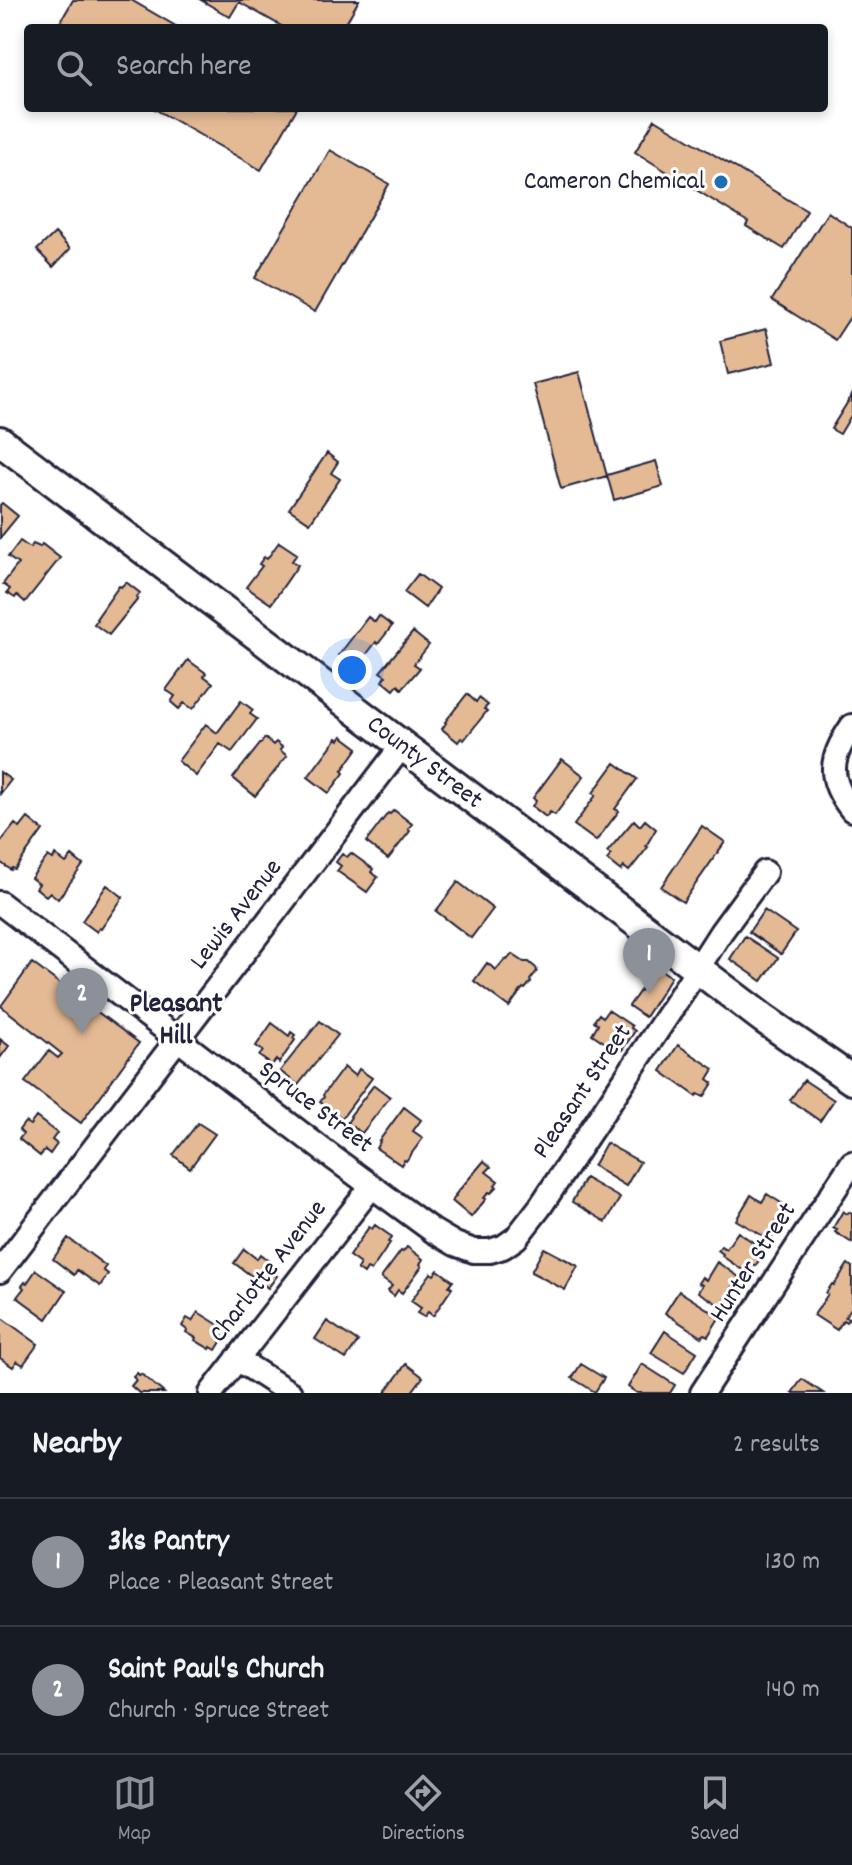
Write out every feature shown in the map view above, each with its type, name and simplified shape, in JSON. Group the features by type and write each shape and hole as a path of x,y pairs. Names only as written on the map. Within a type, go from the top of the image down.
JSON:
{"street":[{"name":"County Street","path":"0,441 764,1019 852,1080"},
{"path":"852,726 834,757 834,774 840,792 852,810"},
{"name":"Lewis Avenue","path":"0,1271 402,746"},
{"name":"Pleasant Street","path":"490,1251 516,1238 540,1207 721,932 765,872"},
{"name":"Spruce Street","path":"0,903 433,1231 474,1251 490,1251"},
{"name":"Hunter Street","path":"702,1393 852,1163"},
{"name":"Charlotte Avenue","path":"211,1393 372,1186"},
{"path":"237,1359 290,1393"}],"building":[{"path":"73,0 131,0 172,24 59,24"},
{"path":"201,0 359,0 345,24 278,24 239,2 230,17"},
{"path":"160,112 295,112 261,170"},
{"name":"Cameron Chemical","path":"655,119 807,211 784,249 746,226 748,222 635,152"},
{"path":"330,150 389,184 315,312 255,278"},
{"path":"828,212 852,228 852,314 835,340 772,300"},
{"path":"55,233 70,249 53,267 37,250"},
{"path":"766,329 774,363 728,374 720,341"},
{"path":"579,372 607,476 561,489 533,384"},
{"path":"852,395 852,414 840,434 831,429"},
{"path":"327,453 338,462 331,473 340,479 310,523 289,509"},
{"path":"656,461 663,486 614,500 607,475"},
{"path":"2,503 18,516 0,538 0,505"},
{"path":"20,541 30,548 33,544 40,547 42,544 60,558 25,602 17,595 15,598 7,593 10,589 3,584 18,564 8,557"},
{"path":"279,542 297,554 292,561 298,565 271,604 246,587 262,566 259,564 264,557 267,559"},
{"path":"418,574 438,589 425,608 404,592"},
{"path":"126,582 140,593 109,635 94,624 119,586"},
{"path":"379,616 392,626 356,668 339,655 368,617 375,622"},
{"path":"413,632 429,645 414,664 420,668 402,689 398,685 394,690 383,681 386,676 380,672"},
{"path":"188,660 206,673 204,676 213,683 193,709 184,703 179,709 171,702 175,696 166,690"},
{"path":"467,694 476,702 479,698 488,705 484,709 487,711 464,740 461,738 458,742 442,729"},
{"path":"241,701 253,710 250,714 257,719 232,752 220,744 196,776 178,761 206,724 217,733"},
{"path":"342,736 358,748 329,793 308,777 337,738 339,740"},
{"path":"265,738 273,745 276,742 287,756 255,796 233,778"},
{"path":"562,759 584,776 555,815 550,812 546,817 532,806 536,801 533,798"},
{"path":"615,763 637,779 615,809 619,811 596,841 574,825"},
{"path":"0,772 11,780 0,794"},
{"path":"394,810 412,824 388,859 366,842 388,813"},
{"path":"28,818 43,830 15,869 11,870 0,862 0,843 15,824 20,828"},
{"path":"634,820 640,826 645,820 656,829 648,847 629,871 624,867 621,871 607,860 611,855 607,852"},
{"path":"702,826 725,842 683,902 661,887"},
{"path":"351,853 373,869 371,872 378,877 367,892 337,871 341,866 336,862 342,854 347,857"},
{"path":"55,855 66,863 72,856 83,865 58,899 50,892 46,896 36,888 39,884 31,878 48,856 53,859"},
{"path":"458,882 493,909 471,938 436,911"},
{"path":"107,885 123,897 97,932 82,921"},
{"path":"764,910 796,932 781,954 749,932"},
{"path":"745,936 778,958 762,981 730,959"},
{"path":"512,954 529,962 537,971 509,1007 474,981 487,963 496,970"},
{"path":"32,963 139,1043 81,1123 25,1082 49,1051 58,1058 62,1054 1,1006"},
{"path":"657,967 671,977 645,1017 629,1006"},
{"path":"608,1010 635,1031 622,1050 618,1047 616,1050 592,1034 598,1024 594,1021 599,1014 603,1017"},
{"path":"320,1021 338,1035 298,1085 280,1071"},
{"path":"272,1023 289,1036 291,1032 295,1040 279,1063 276,1060 272,1065 259,1056 263,1051 256,1046"},
{"path":"0,1039 9,1046 0,1058"},
{"path":"678,1045 714,1069 708,1079 713,1083 704,1097 696,1096 661,1071"},
{"path":"344,1067 355,1076 359,1069 372,1078 342,1118 320,1102"},
{"path":"804,1080 834,1100 820,1121 790,1100"},
{"path":"374,1085 390,1097 362,1133 347,1123"},
{"path":"404,1107 421,1120 413,1131 423,1138 401,1165 376,1148"},
{"path":"36,1117 57,1133 52,1140 57,1144 50,1154 45,1150 40,1156 19,1139 23,1134 19,1130 25,1122 30,1125"},
{"path":"198,1123 215,1134 190,1168 173,1155"},
{"path":"606,1143 640,1162 626,1186 593,1166"},
{"path":"484,1161 491,1167 486,1172 498,1181 497,1187 489,1192 471,1217 452,1201"},
{"path":"585,1178 620,1198 606,1222 572,1202"},
{"path":"767,1194 786,1206 775,1224 779,1227 771,1239 736,1220 751,1195 762,1202"},
{"path":"843,1211 852,1214 852,1243 833,1228"},
{"path":"375,1225 392,1237 371,1271 367,1269 364,1274 357,1269 360,1264 349,1256 369,1227 372,1229"},
{"path":"738,1232 760,1247 754,1255 760,1259 755,1266 750,1262 744,1271 718,1250 721,1246 726,1249"},
{"path":"68,1238 106,1266 103,1270 108,1274 100,1286 77,1270 74,1275 53,1259"},
{"path":"407,1247 423,1259 422,1266 402,1293 398,1290 394,1296 388,1291 392,1286 381,1278"},
{"path":"544,1248 578,1266 565,1290 531,1272"},
{"path":"244,1249 257,1259 260,1254 270,1262 267,1267 277,1276 268,1288 234,1263"},
{"path":"717,1262 739,1277 730,1291 735,1295 729,1303 725,1300 721,1306 698,1292 702,1285 698,1283 702,1277 706,1280"},
{"path":"848,1264 852,1267 852,1307 845,1317 849,1318 846,1322 843,1320 837,1330 814,1315"},
{"path":"36,1270 66,1291 47,1319 17,1297"},
{"path":"438,1270 453,1281 449,1286 452,1288 433,1316 428,1312 424,1317 417,1313 421,1308 411,1301 431,1273 434,1275"},
{"path":"679,1291 719,1318 708,1336 704,1334 702,1337 665,1313"},
{"path":"198,1312 222,1327 219,1333 224,1337 216,1350 195,1340 182,1326 187,1318 192,1321"},
{"path":"2,1318 38,1344 23,1365 17,1361 13,1367 0,1358"},
{"path":"327,1321 358,1342 346,1359 315,1339"},
{"path":"665,1331 697,1352 684,1373 651,1353"},
{"path":"406,1364 423,1377 411,1393 385,1393"},
{"path":"581,1364 604,1378 595,1392 572,1378"},
{"path":"642,1364 675,1385 670,1393 637,1393 628,1387"},
{"path":"137,1373 164,1393 139,1393 131,1386"},
{"path":"802,1379 823,1393 792,1393"}],"place":[{"name":"Cameron Chemical","path":"721,182"},
{"name":"3ks Pantry","path":"649,994"},
{"name":"Saint Paul's Church","path":"82,1034"}],"district":[{"name":"Pleasant Hill","path":"176,1022"}]}
